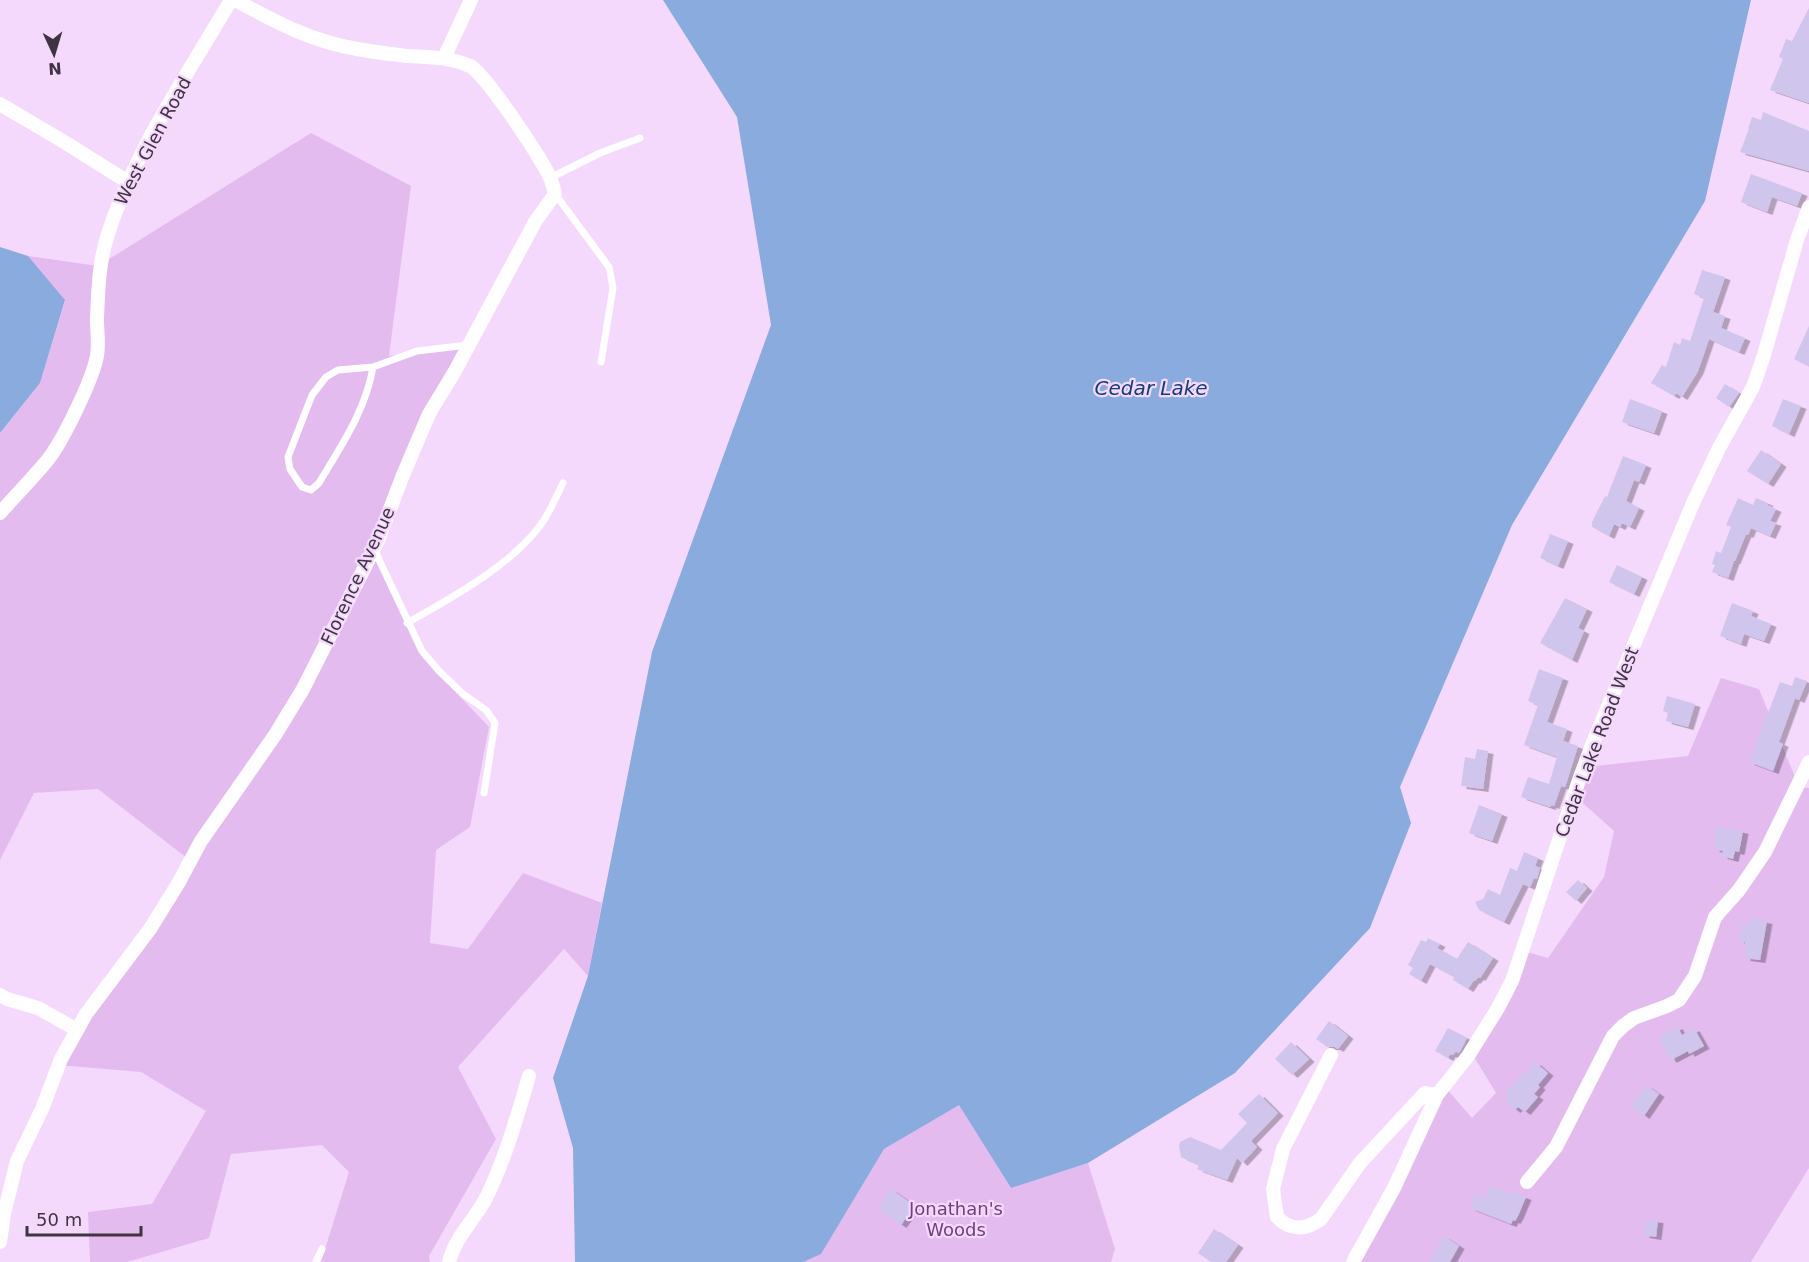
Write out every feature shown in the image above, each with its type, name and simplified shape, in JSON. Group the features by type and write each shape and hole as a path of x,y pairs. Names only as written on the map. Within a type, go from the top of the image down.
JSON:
{"street":[{"path":"233,0 289,29 321,41 357,50 444,58 472,67 488,84 536,152 550,178 555,194"},
{"name":"West Glen Road","path":"0,513 47,461 87,385 97,356 100,264 107,236 128,182 152,134 233,0"},
{"path":"444,58 471,0"},
{"path":"0,104 128,182"},
{"name":"Florence Avenue","path":"0,1242 4,1214 17,1161 42,1109 61,1059 86,1014 150,929 201,840 275,735 319,659 374,549 429,414 535,222 555,194"},
{"name":"Cedar Lake Road West","path":"1353,1262 1394,1188 1437,1095 1468,1056 1512,981 1579,780 1597,734 1693,503 1719,448 1753,387 1809,207"},
{"path":"1527,1182 1556,1147 1613,1036 1634,1018 1679,1000 1695,976 1715,916 1739,890 1766,852 1809,762"},
{"path":"0,995 38,1008 77,1030"},
{"path":"1331,1055 1283,1149 1273,1196 1277,1217 1288,1226 1302,1228 1315,1224 1321,1219 1360,1163 1425,1093 1437,1095"},
{"path":"449,1262 464,1229 477,1213 492,1183 508,1144 529,1076"}],"lane":[{"path":"550,178 600,153 640,138"},
{"path":"555,194 609,267 613,288 601,362"},
{"path":"373,367 370,386 357,418 319,483 311,490 302,487 290,469 288,457 312,395 326,377 338,370 373,367 417,351 468,345"},
{"path":"407,623 462,591 517,551 544,521 563,483"},
{"path":"374,549 422,651 463,694 486,710 495,723 484,793"},
{"path":"316,1262 322,1249"}],"green space":[{"path":"311,133 411,186 389,356 466,344 375,549 422,657 489,727 470,827 436,850 430,943 468,949 523,873 602,903 588,976 564,949 458,1067 496,1139 429,1256 430,1262 321,1262 349,1172 322,1145 231,1154 209,1238 127,1262 90,1262 88,1212 152,1204 206,1111 141,1072 58,1065 192,862 98,789 34,793 0,860 0,433 40,383 65,301 28,256 98,266"},
{"path":"1721,678 1759,689 1799,787 1809,788 1809,1168 1751,1262 1353,1262 1446,1088 1472,1118 1496,1093 1471,1052 1524,951 1548,958 1604,877 1614,831 1576,797 1586,767 1688,756"},
{"name":"Jonathan's Woods","path":"959,1104 1011,1188 1088,1163 1115,1249 1111,1262 803,1262 821,1253 884,1149"}],"water":[{"name":"Cedar Lake","path":"663,0 1751,0 1705,201 1512,525 1400,787 1411,823 1370,928 1235,1073 1088,1163 1011,1188 959,1105 884,1149 821,1254 803,1262 575,1262 573,1148 553,1078 588,976 652,652 771,325 737,117"},
{"path":"0,247 28,256 65,300 40,383 0,433"}],"building":[{"path":"1809,8 1809,103 1770,90 1783,59 1779,57 1786,39 1792,41"},
{"path":"1763,112 1809,131 1809,171 1740,152 1752,117 1761,120"},
{"path":"1751,174 1802,193 1797,206 1772,197 1767,212 1741,202"},
{"path":"1702,270 1725,277 1713,312 1725,316 1721,328 1745,338 1739,352 1709,339 1698,371 1682,397 1676,393 1674,396 1651,383 1662,365 1666,367 1674,342 1680,345 1682,338 1690,341 1704,298 1694,294"},
{"path":"1809,326 1809,366 1794,359"},
{"path":"1725,384 1739,393 1729,407 1716,398"},
{"path":"1630,399 1662,411 1654,433 1622,422"},
{"path":"1783,399 1801,406 1789,434 1772,426"},
{"path":"1761,450 1781,464 1768,484 1747,471"},
{"path":"1623,456 1646,465 1639,482 1634,480 1626,501 1639,508 1630,527 1622,523 1620,527 1614,524 1609,536 1592,527 1592,522 1605,496 1607,497"},
{"path":"1738,498 1753,505 1756,498 1768,503 1767,505 1776,509 1770,521 1776,523 1770,536 1751,528 1748,535 1746,534 1728,578 1712,572 1715,565 1712,564 1716,551 1721,553 1731,527 1726,525"},
{"path":"1550,534 1568,541 1558,566 1540,558"},
{"path":"1617,565 1642,577 1634,594 1609,582"},
{"path":"1565,598 1587,609 1578,628 1584,631 1572,660 1540,643"},
{"path":"1732,603 1753,611 1751,616 1771,624 1764,641 1744,634 1741,644 1720,636"},
{"path":"1539,669 1563,678 1547,722 1567,729 1563,741 1578,746 1565,787 1561,786 1554,806 1550,807 1521,797 1528,777 1549,784 1557,757 1524,745 1538,705 1528,701"},
{"path":"1795,677 1807,681 1799,700 1795,698 1779,742 1783,744 1773,771 1749,762 1780,682 1792,686"},
{"path":"1667,696 1695,704 1688,727 1666,721 1668,713 1663,711"},
{"path":"1477,749 1488,751 1483,789 1461,786 1465,757 1475,759"},
{"path":"1479,805 1502,814 1492,841 1469,833"},
{"path":"1716,827 1743,831 1739,852 1735,851 1733,859 1722,856 1723,851 1714,849 1717,839 1713,838"},
{"path":"1524,852 1538,858 1535,866 1540,868 1537,879 1534,878 1530,887 1523,884 1504,922 1479,910 1475,902 1483,899 1488,889 1500,895 1510,868 1517,871"},
{"path":"1578,880 1587,888 1576,901 1566,892"},
{"path":"1750,918 1767,921 1760,960 1745,958 1747,946 1745,942 1739,941 1742,924 1749,925"},
{"path":"1428,938 1440,944 1437,948 1457,959 1468,942 1493,958 1480,978 1474,980 1468,989 1453,980 1454,977 1430,964 1421,981 1409,974 1413,968 1408,965 1421,940 1426,942"},
{"path":"1329,1021 1348,1036 1338,1049 1327,1047 1316,1039"},
{"path":"1677,1026 1682,1035 1694,1028 1704,1046 1671,1060 1660,1040 1661,1035"},
{"path":"1448,1028 1467,1038 1459,1053 1456,1051 1448,1058 1435,1051"},
{"path":"1291,1042 1309,1059 1292,1075 1275,1059"},
{"path":"1535,1062 1548,1073 1534,1094 1538,1097 1525,1112 1518,1107 1515,1110 1505,1102 1509,1097 1505,1094 1523,1072 1525,1074"},
{"path":"1646,1085 1659,1094 1644,1116 1631,1106"},
{"path":"1259,1094 1278,1113 1251,1141 1257,1147 1242,1163 1237,1158 1227,1180 1197,1169 1199,1165 1181,1157 1180,1142 1190,1137 1221,1150 1247,1123 1238,1114"},
{"path":"1490,1186 1509,1194 1510,1191 1526,1197 1518,1216 1511,1224 1470,1208 1475,1195 1485,1199"},
{"path":"891,1189 915,1206 901,1225 878,1209"},
{"path":"1647,1219 1658,1220 1656,1237 1644,1235"},
{"path":"1214,1229 1238,1245 1226,1262 1211,1262 1198,1253"},
{"path":"1444,1236 1459,1246 1450,1262 1429,1262"}]}
